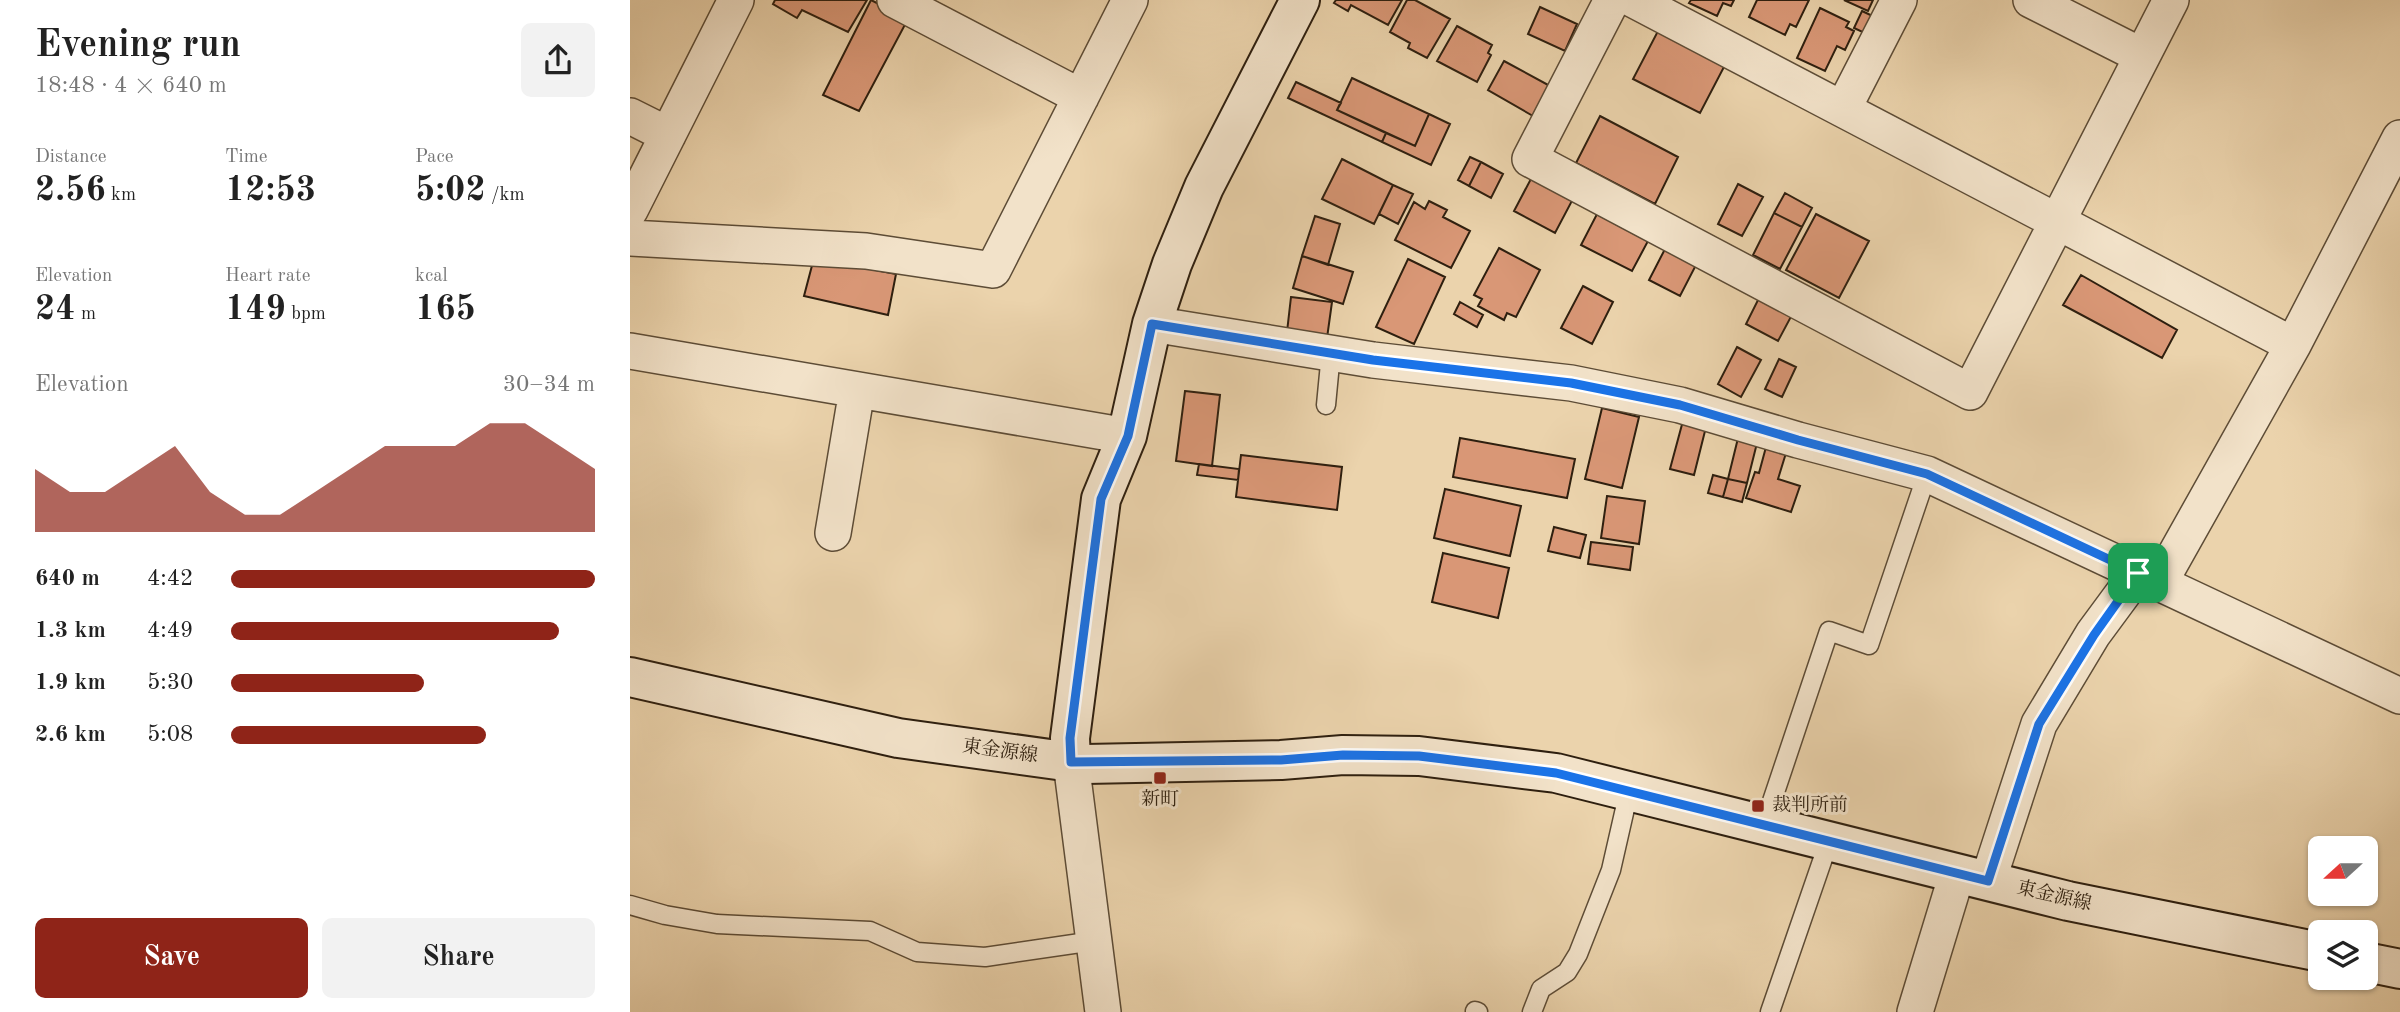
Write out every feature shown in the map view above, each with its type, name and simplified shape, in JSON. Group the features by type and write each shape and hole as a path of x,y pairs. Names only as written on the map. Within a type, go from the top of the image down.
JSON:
{"main road":[{"path":"1071,762 1070,738 1101,499 1128,436 1152,324 1172,264 1204,187 1300,0"},
{"name":"東金源線","path":"630,677 898,738 1071,762 1281,760 1343,755 1419,756 1556,773 2068,901 2308,950"},
{"path":"2378,964 2400,969"}],"street":[{"path":"630,210 736,0"},
{"path":"630,239 866,251 993,270 1130,0"},
{"path":"1612,0 1530,159 1970,392 2171,0"},
{"path":"1634,0 2292,345"},
{"path":"1843,108 1899,0"},
{"path":"2031,0 2142,56"},
{"path":"906,3 1081,97"},
{"path":"630,116 668,135"},
{"path":"1915,1012 2039,724 2094,635 2149,578 2292,345 2400,138"},
{"path":"1152,324 1331,353 1571,383 1680,405 1927,474 2400,696"},
{"path":"630,351 1128,436"},
{"path":"833,533 857,390"},
{"path":"1071,762 1102,1012"}],"lane":[{"path":"1326,405 1331,353"},
{"path":"1764,825 1829,631 1869,645 1927,474"},
{"path":"1532,1012 1541,989 1567,972 1578,954 1611,870 1629,791"},
{"path":"1770,1012 1829,841"},
{"path":"630,905 665,915 717,924 870,931 917,952 985,957 1094,942"}],"building":[{"path":"775,0 867,0 848,32 802,10 797,18 773,4"},
{"path":"871,0 908,19 859,111 823,95"},
{"path":"1336,0 1402,0 1388,25 1351,5 1348,11 1334,3"},
{"path":"1407,0 1415,0 1450,19 1427,58 1408,48 1410,43 1390,32"},
{"path":"1691,0 1734,0 1731,6 1723,3 1717,16 1689,3"},
{"path":"1757,0 1809,0 1796,27 1790,24 1785,35 1749,17"},
{"path":"1844,0 1873,0 1868,11"},
{"path":"1540,7 1577,24 1565,51 1528,34"},
{"path":"1820,8 1849,22 1846,27 1854,31 1845,50 1837,46 1825,71 1797,58"},
{"path":"1862,11 1879,19 1871,36 1854,28"},
{"path":"1457,26 1492,45 1488,53 1491,55 1477,82 1437,61"},
{"path":"1658,31 1725,65 1700,113 1633,79"},
{"path":"1504,61 1550,86 1533,116 1488,90"},
{"path":"1352,78 1429,114 1415,146 1337,110"},
{"path":"1296,82 1341,103 1337,110 1386,133 1382,142 1288,98"},
{"path":"1429,114 1450,124 1431,165 1382,142 1386,133 1415,146"},
{"path":"1600,116 1678,157 1655,204 1576,163"},
{"path":"1470,157 1481,162 1469,186 1458,180"},
{"path":"1342,159 1393,185 1374,224 1322,199"},
{"path":"1481,162 1503,174 1491,198 1469,186"},
{"path":"1533,175 1574,197 1555,233 1514,211"},
{"path":"1738,184 1763,197 1742,236 1718,224"},
{"path":"1393,185 1413,194 1398,224 1379,214"},
{"path":"1785,193 1812,208 1802,227 1774,213"},
{"path":"1429,201 1447,210 1443,217 1470,231 1451,268 1395,240 1414,202 1425,209"},
{"path":"1774,213 1802,227 1780,269 1753,255"},
{"path":"1597,214 1648,241 1632,271 1581,245"},
{"path":"1816,214 1869,241 1839,298 1786,270"},
{"path":"1315,216 1340,224 1328,265 1302,256"},
{"path":"1499,248 1540,270 1516,317 1507,313 1504,320 1478,306 1482,299 1474,295"},
{"path":"1665,249 1696,265 1680,296 1649,280"},
{"path":"1302,256 1353,272 1343,304 1293,288"},
{"path":"814,258 896,274 888,315 804,296"},
{"path":"1408,259 1445,277 1414,344 1376,327"},
{"path":"2081,275 2177,330 2162,358 2063,305"},
{"path":"1583,286 1613,302 1592,344 1561,328"},
{"path":"1761,294 1794,311 1778,341 1746,324"},
{"path":"1291,297 1332,302 1327,338 1287,332"},
{"path":"1460,302 1483,315 1477,327 1454,314"},
{"path":"1737,347 1761,360 1741,397 1718,384"},
{"path":"1779,359 1796,367 1782,397 1765,389"},
{"path":"1185,391 1220,395 1212,466 1176,461"},
{"path":"1602,408 1639,417 1622,488 1585,479"},
{"path":"1684,417 1707,423 1694,475 1670,469"},
{"path":"1739,434 1758,439 1747,483 1728,479"},
{"path":"1460,438 1575,459 1567,498 1453,477"},
{"path":"1766,447 1786,453 1778,479 1800,486 1791,512 1746,498 1755,472 1759,473"},
{"path":"1241,455 1342,467 1337,510 1236,497"},
{"path":"1199,464 1239,469 1238,480 1197,475"},
{"path":"1713,475 1728,479 1723,497 1708,493"},
{"path":"1728,479 1747,483 1742,502 1723,497"},
{"path":"1445,489 1521,506 1510,556 1434,538"},
{"path":"1607,496 1645,501 1639,544 1601,538"},
{"path":"1554,527 1586,535 1580,558 1548,551"},
{"path":"1591,542 1633,547 1630,570 1588,564"},
{"path":"1443,553 1509,568 1498,618 1432,602"}],"place":[{"name":"新町","path":"1160,778"},
{"name":"裁判所前","path":"1758,806"}],"route":[{"path":"1152,324 1373,360 1571,383 1680,405 1927,474 2138,573 2094,635 2039,724 1988,881 1556,773 1506,766 1419,756 1343,755 1281,760 1086,764 1071,762 1070,738 1101,499 1128,436 1152,324"}]}
